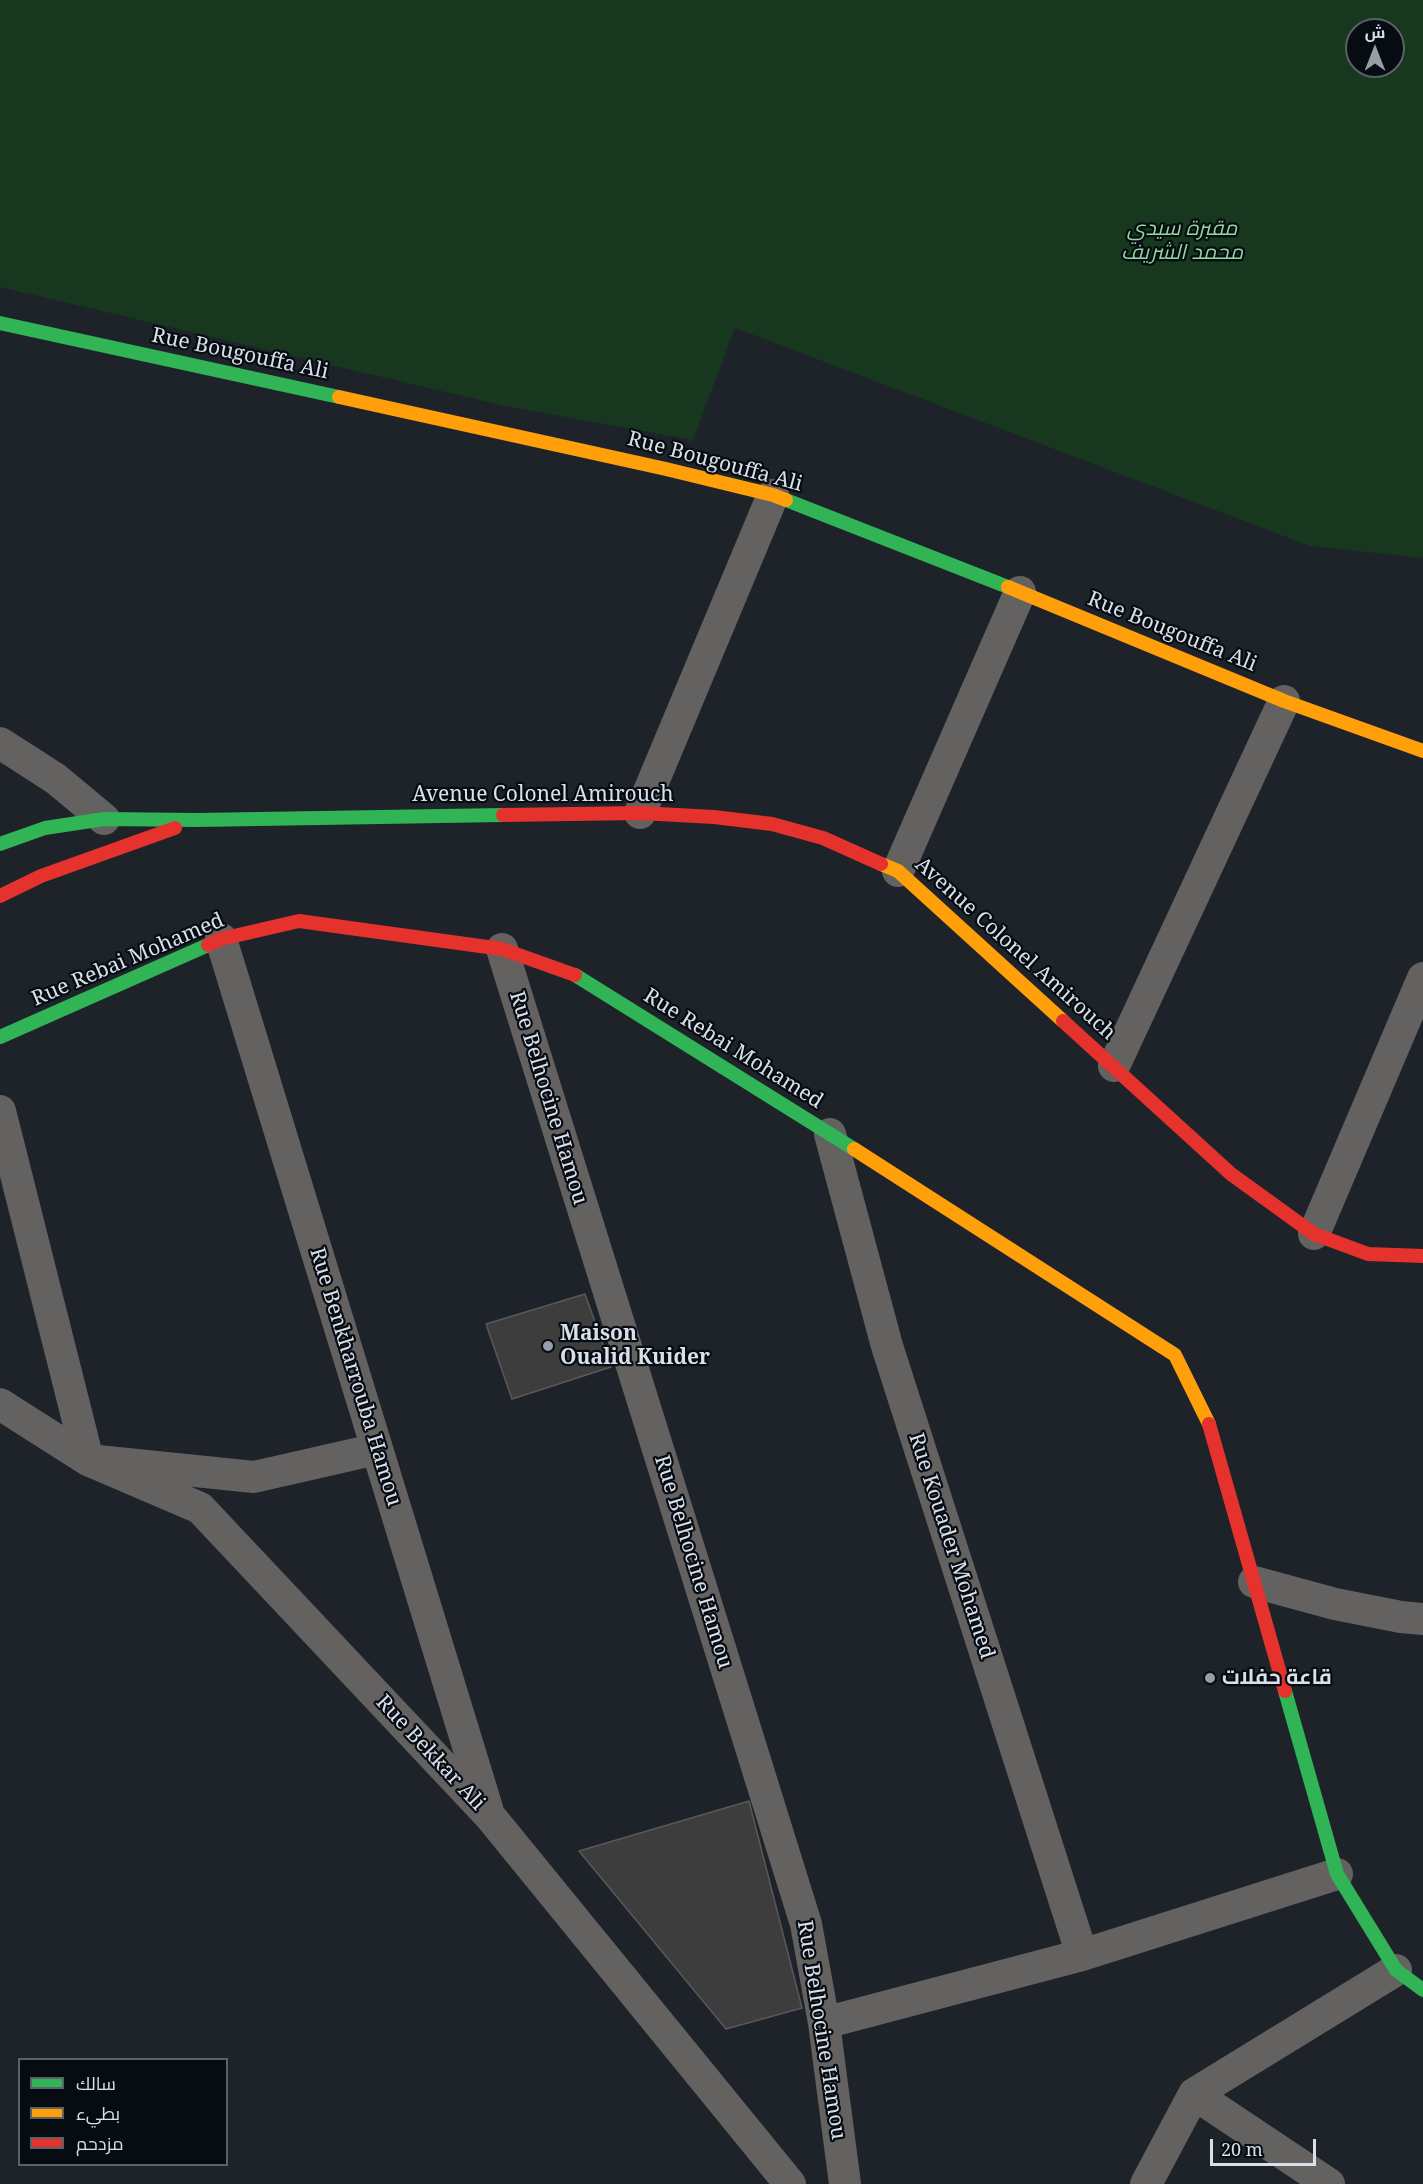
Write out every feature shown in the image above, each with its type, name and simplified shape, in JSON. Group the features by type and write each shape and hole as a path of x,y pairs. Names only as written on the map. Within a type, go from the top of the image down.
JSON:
{"street":[{"name":"Rue Bougouffa Ali","path":"0,323 666,469 772,495 1020,592 1284,701 1423,751"},
{"path":"640,813 772,495"},
{"path":"898,871 1020,592"},
{"path":"1114,1066 1284,701"},
{"path":"0,743 56,779 104,819"},
{"name":"Avenue Colonel Amirouch","path":"0,844 45,828 104,819 197,820 640,813 714,817 772,824 823,838 898,871 1231,1174 1277,1209 1314,1234 1368,1254 1423,1256"},
{"name":"Avenue Colonel Amirouch","path":"0,896 41,876 197,820"},
{"name":"Rue Rebai Mohamed","path":"0,1037 221,939 299,921 502,949 572,973 830,1134 1175,1355 1207,1419 1336,1874 1396,1970"},
{"name":"Rue Benkharrouba Hamou","path":"221,939 489,1815"},
{"name":"Rue Belhocine Hamou","path":"502,949 806,1924 824,2023 845,2184"},
{"path":"1314,1234 1423,978"},
{"path":"0,1111 88,1460 254,1477 376,1449"},
{"name":"Rue Kouader Mohamed","path":"830,1134 887,1346 1082,1955"},
{"name":"Rue Bekkar Ali","path":"0,1404 88,1460 200,1508 489,1815 790,2184"},
{"path":"1254,1582 1335,1604 1423,1619"},
{"path":"824,2023 1082,1955 1336,1874"},
{"path":"1146,2184 1194,2094 1396,1970 1423,1989"},
{"path":"1194,2094 1329,2184"}],"green space":[{"name":"مقبرة سيدي محمد الشريف","path":"0,0 1423,0 1423,558 1310,546 735,328 693,440 505,406 0,287"}],"building":[{"name":"Maison Oualid Kuider","path":"585,1294 611,1367 512,1399 486,1324"},
{"path":"749,1801 802,2008 726,2029 579,1851"}],"traffic: fast":[{"path":"0,323 339,397"},
{"path":"786,500 1008,587"},
{"path":"0,844 45,828 104,819 197,820 503,815"},
{"path":"0,1037 208,945"},
{"path":"575,975 854,1149"},
{"path":"1285,1691 1337,1874 1396,1970 1423,1990"}],"traffic: slow":[{"path":"339,397 666,469 786,500"},
{"path":"1008,587 1284,701 1423,751"},
{"path":"881,864 898,871 1063,1021"},
{"path":"854,1149 1175,1355 1209,1424"}],"traffic: jam":[{"path":"503,815 640,813 714,817 772,824 823,838 881,864"},
{"path":"0,896 41,876 175,828"},
{"path":"208,945 221,939 299,921 502,949 575,975"},
{"path":"1063,1021 1231,1174 1314,1234 1368,1254 1423,1256"},
{"path":"1209,1424 1285,1691"}],"place":[{"name":"Maison Oualid Kuider","path":"548,1346"},
{"name":"قاعة حفلات","path":"1210,1678"}]}
